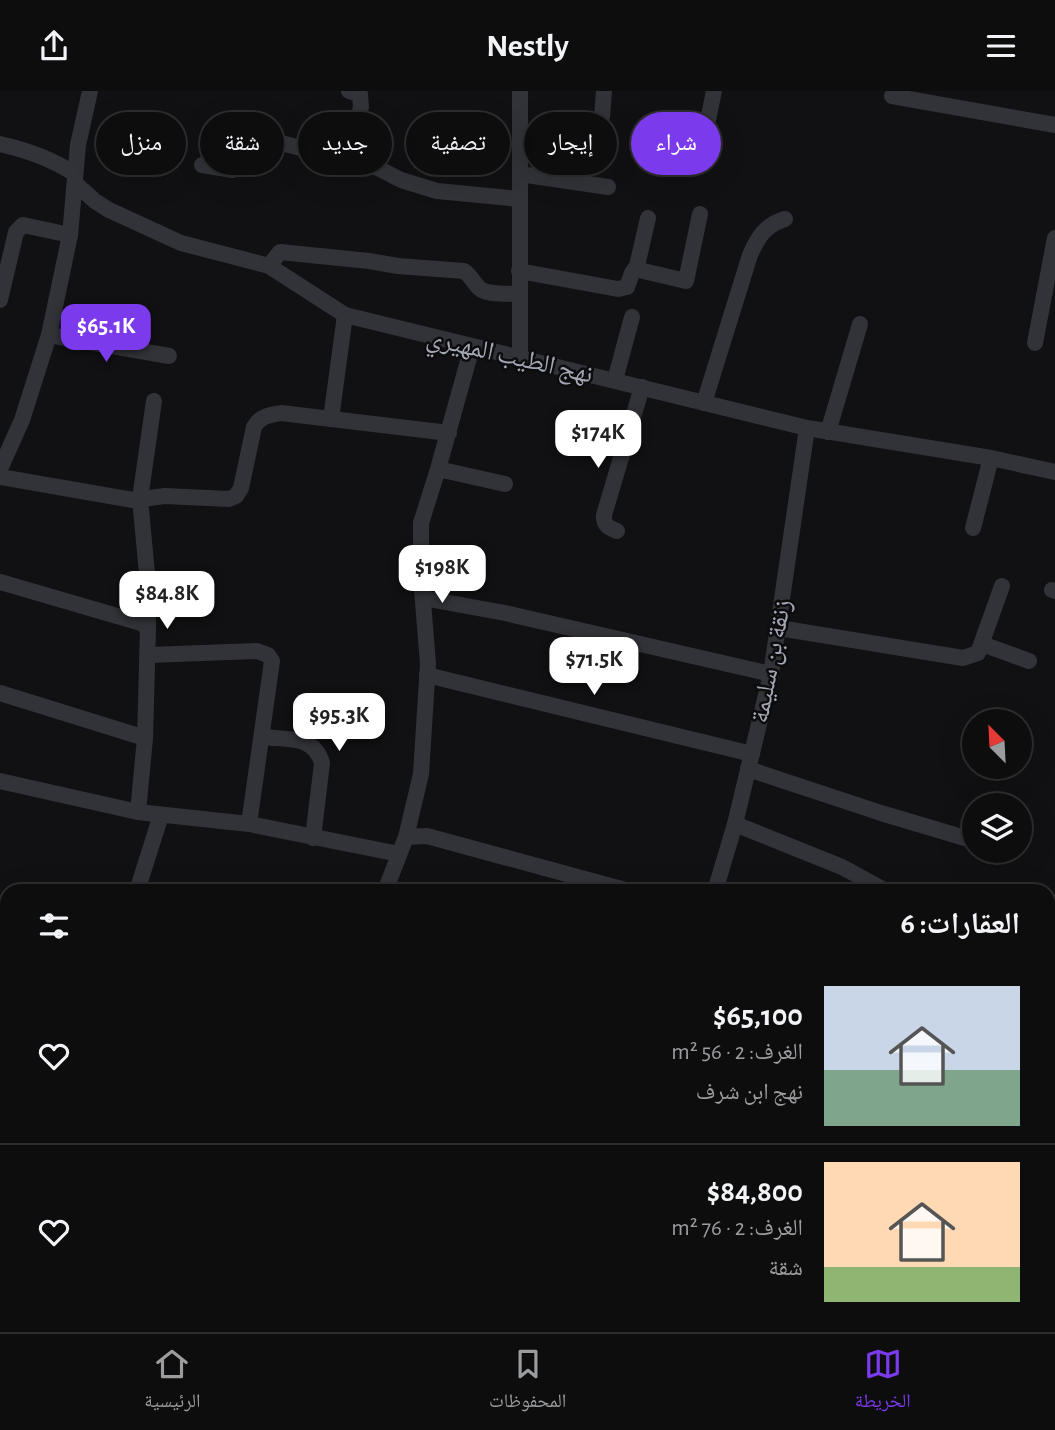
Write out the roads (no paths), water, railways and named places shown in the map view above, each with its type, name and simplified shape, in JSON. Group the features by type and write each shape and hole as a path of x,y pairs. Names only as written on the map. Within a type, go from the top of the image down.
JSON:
{"street":[{"path":"0,469 22,420 49,335 70,235 78,145 90,91"},
{"path":"349,91 359,94 360,112"},
{"path":"520,91 520,358"},
{"path":"602,112 604,91"},
{"path":"710,112 714,91"},
{"path":"892,96 1055,125"},
{"name":"نهج الطيب المهيري","path":"0,144 20,148 56,162 76,179 94,201 110,210 181,243 269,266 345,315 807,428 991,458 1055,472"},
{"path":"520,174 607,187"},
{"path":"391,175 437,191 520,199"},
{"path":"635,269 686,281 700,213"},
{"path":"519,271 618,289 628,288 648,218"},
{"path":"704,403 750,255 766,228 785,219"},
{"path":"0,300 16,232 23,225 70,235"},
{"path":"1035,343 1055,238"},
{"path":"269,266 280,252 464,271 472,276 476,286 484,291 520,293"},
{"path":"331,419 345,315"},
{"path":"615,380 632,317"},
{"path":"828,432 860,324"},
{"path":"49,335 169,356"},
{"path":"388,884 406,837 421,774 428,675 421,523 472,347"},
{"path":"617,531 606,526 603,520 642,387"},
{"path":"138,811 149,655 148,584 140,499 154,401"},
{"path":"0,477 133,500 165,496 229,499 236,496 241,488 258,421 267,415 281,413 449,433"},
{"name":"زنقة بن سليمة","path":"717,884 735,824 771,674 807,428"},
{"path":"973,527 991,458"},
{"path":"438,469 505,484"},
{"path":"0,582 141,623 148,628"},
{"path":"779,628 962,658 978,653 1002,586"},
{"path":"423,598 505,613 771,674"},
{"path":"982,644 1029,661"},
{"path":"149,655 257,651 268,655 272,661 249,824"},
{"path":"428,675 750,762 881,813 962,837"},
{"path":"0,693 145,738"},
{"path":"263,737 309,743 320,754 323,763 313,838"},
{"path":"0,781 138,811 249,824 399,854"},
{"path":"139,884 161,815"},
{"path":"735,824 842,867 873,884"},
{"path":"406,837 427,836 603,884"}]}
